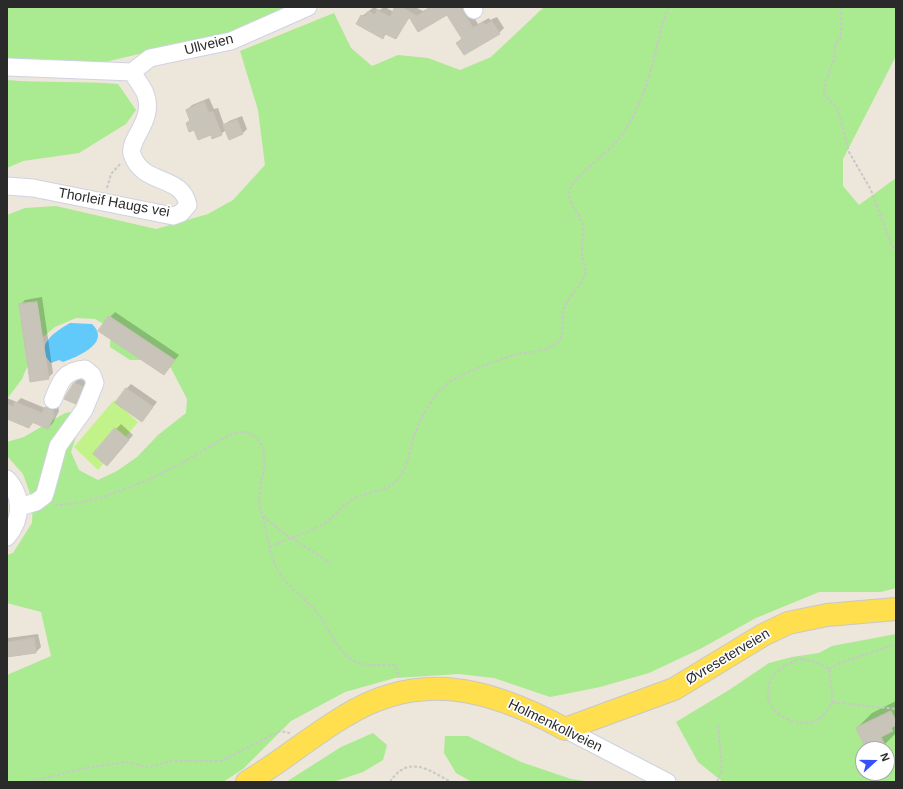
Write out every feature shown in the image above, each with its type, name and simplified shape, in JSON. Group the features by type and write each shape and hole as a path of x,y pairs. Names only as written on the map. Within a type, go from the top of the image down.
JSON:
{"main road":[{"name":"Øvreseterveien","path":"565,729 674,689 763,635 788,624 827,615 896,610"},
{"name":"Holmenkollveien","path":"247,782 360,707 404,691 436,688 486,695 527,709 565,729"}],"street":[{"name":"Ullveien","path":"132,72 150,58 231,41 266,24 308,7"},
{"path":"7,67 132,72 145,93 148,112 144,126 135,141 132,152"},
{"name":"Thorleif Haugs vei","path":"7,186 34,188 173,216 181,213 188,204 186,194 177,187 148,175 137,164 132,152"},
{"path":"19,507 40,500 46,490 58,446 84,410 95,383 92,375 85,369 74,370 61,379 52,400"},
{"path":"7,479 14,489 19,507 16,523 7,537"},
{"name":"Holmenkollveien","path":"565,729 667,782"}],"path":[{"path":"270,547 327,522 346,504 357,497 377,492 391,486 399,478 408,460 415,434 424,415 441,389 452,380 514,355 542,349 555,344 560,339 561,318 574,290 584,278 586,271 582,253 584,229 582,220 569,199 570,186 617,141 638,104 656,51 663,18 669,7"},
{"path":"841,7 841,38 835,46 836,55 823,84 824,95 837,107 849,152 871,190 891,244 896,249"},
{"path":"97,201 107,191 111,174 132,152"},
{"path":"40,500 48,505 73,504 129,488 190,460 228,436 237,432 249,433 257,438 262,447 264,459 259,500 276,568 286,581 318,614 350,659 368,665 395,665 404,691"},
{"path":"263,515 277,527 330,563"},
{"path":"829,669 840,663 896,644"},
{"path":"810,659 829,669 832,702 824,714 817,720 800,723 780,714 771,705 769,696 774,674 789,662 810,659"},
{"path":"832,702 896,709"},
{"path":"717,782 722,770 718,725"},
{"path":"28,782 86,768 126,762 147,767 174,761 220,761 280,731 293,734 300,747"},
{"path":"390,782 396,774 412,766 423,767 451,782"}],"green space":[{"path":"7,7 290,7 226,38 181,44 101,63 7,61"},
{"path":"544,7 896,7 896,56 843,159 843,186 859,205 896,178 896,588 881,592 819,592 756,618 700,649 649,673 600,687 550,697 494,678 459,674 395,678 345,692 291,721 243,769 223,782 7,782 7,675 51,656 41,612 7,603 7,555 13,553 32,523 33,502 23,474 7,456 7,442 24,437 65,413 76,411 77,434 71,452 79,470 98,480 117,471 137,457 158,435 186,413 187,399 171,368 157,360 130,360 110,347 111,328 95,319 76,318 55,327 38,341 22,379 7,399 7,215 25,208 56,206 156,229 208,214 233,200 265,165 258,110 240,51 334,13 351,48 372,66 398,55 428,58 460,70 491,57"},
{"path":"7,80 118,84 136,110 126,124 79,153 23,161 7,168"},
{"path":"114,400 138,422 98,470 74,447"},
{"path":"896,634 896,782 723,782 698,762 676,722 729,690 769,663 792,657 819,653 832,646"},
{"path":"373,733 387,745 383,760 363,772 333,782 286,782 341,747"},
{"path":"445,736 468,736 521,762 571,779 592,782 472,782 456,773 444,753"}],"water":[{"path":"70,323 92,324 97,331 98,337 95,343 84,353 63,362 59,360 51,363 44,350 45,345 53,335"}],"building":[{"path":"395,7 401,7 417,16 431,7 460,7 473,28 483,22 485,25 492,21 500,34 464,55 456,43 462,39 447,15 418,32 409,17 396,39 385,34 383,39 356,24 361,15 365,17 368,11 375,15 377,10 390,17"},
{"path":"204,102 209,113 213,112 222,135 212,139 211,135 198,140 194,130 189,132 186,123 190,121 186,110"},
{"path":"237,120 243,134 229,140 223,125"},
{"path":"37,302 49,379 30,382 19,304"},
{"path":"109,316 175,360 164,375 98,331"},
{"path":"74,383 83,387 76,404 64,399"},
{"path":"126,388 153,407 142,422 115,403"},
{"path":"15,402 42,413 45,407 53,411 54,416 48,429 32,422 29,428 7,419 7,404 13,407"},
{"path":"115,428 129,440 107,466 93,454"},
{"path":"34,638 36,653 7,657 7,643"},
{"path":"891,711 896,721 896,725 891,728 893,731 881,737 883,741 862,741 856,728"}]}
